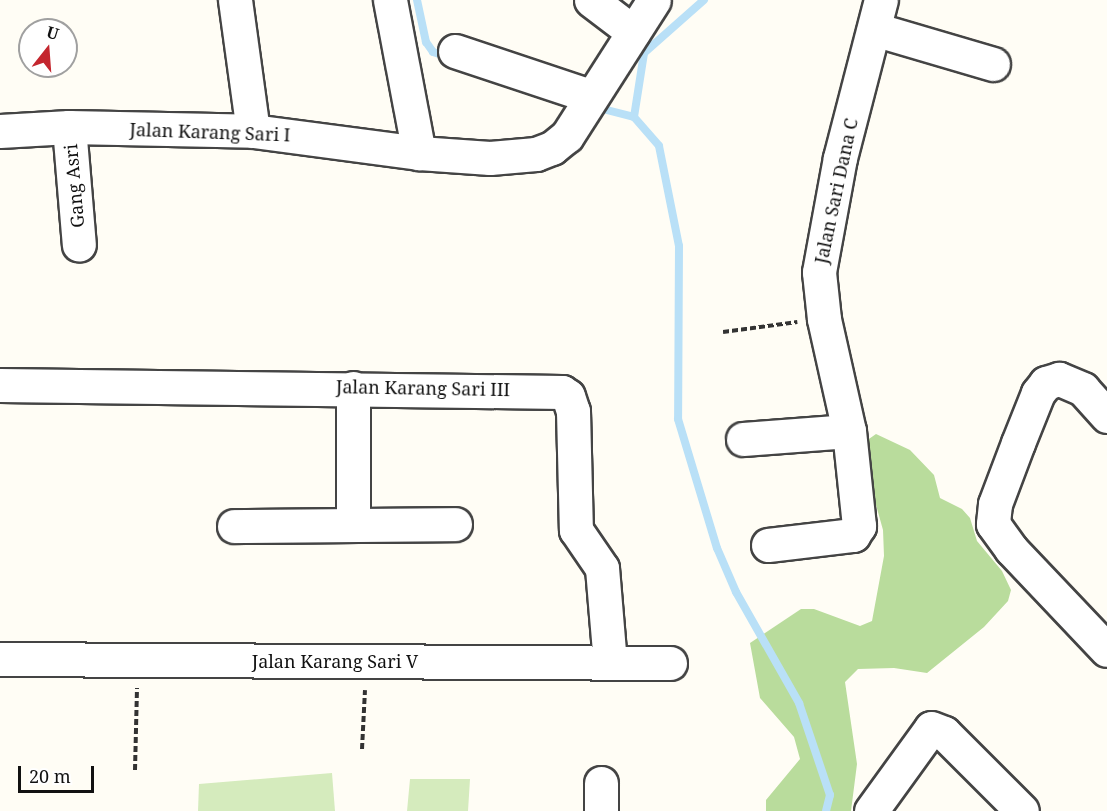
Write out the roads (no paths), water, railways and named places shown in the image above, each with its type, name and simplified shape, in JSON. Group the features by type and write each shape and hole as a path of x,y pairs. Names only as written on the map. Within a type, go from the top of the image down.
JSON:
{"street":[{"path":"235,0 253,131"},
{"path":"390,0 419,153"},
{"path":"591,0 633,32"},
{"name":"Jalan Karang Sari I","path":"0,131 69,127 253,131 419,153 490,158 536,154 552,148 567,136 590,96 654,0"},
{"path":"878,14 993,64"},
{"name":"Jalan Sari Dana C","path":"768,545 852,536 859,526 849,430 824,319 821,255 840,158 878,14"},
{"path":"456,51 590,96"},
{"name":"Gang Asri","path":"69,127 79,245"},
{"path":"1107,416 1083,389 1059,379 1046,383 1038,393 995,504 993,524 1011,549 1107,650"},
{"name":"Jalan Karang Sari III","path":"0,385 546,390 568,396 573,411 576,530 602,568 610,663"},
{"path":"353,388 353,523"},
{"path":"743,439 849,430"},
{"path":"234,526 353,523 455,524"},
{"name":"Jalan Karang Sari V","path":"0,659 670,663"},
{"path":"871,811 931,728 944,733 1022,811"}],"waterway":[{"path":"417,0 426,42 433,52 448,57"},
{"path":"634,117 644,53 704,0"},
{"path":"595,107 634,117 659,146 679,246 678,419 717,548 736,592 799,703 830,795 826,811"}]}
